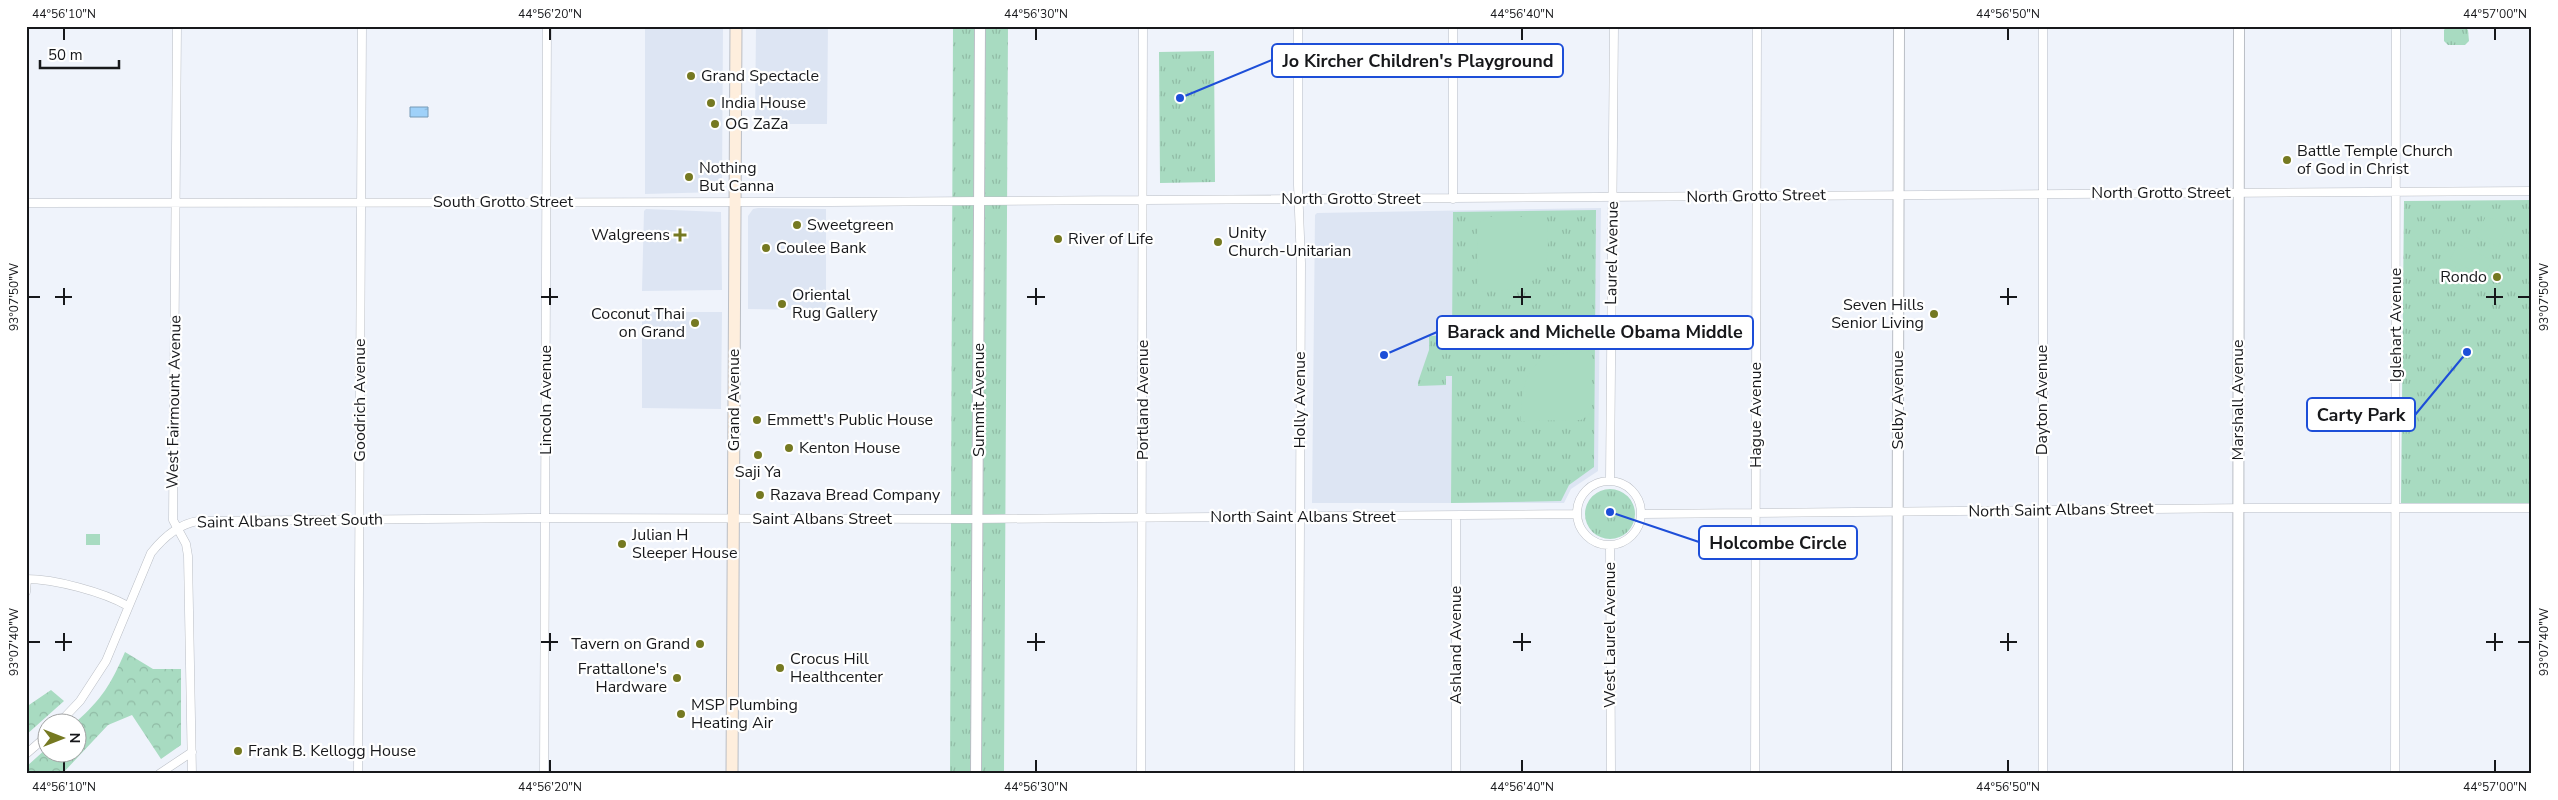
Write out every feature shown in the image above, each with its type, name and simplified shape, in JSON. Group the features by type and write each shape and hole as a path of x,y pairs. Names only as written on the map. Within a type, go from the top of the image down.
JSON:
{"main road":[{"name":"Grand Avenue","path":"732,774 736,26"}],"street":[{"name":"West Fairmount Avenue","path":"177,26 173,520 176,529 186,544 188,556 192,774"},
{"name":"Goodrich Avenue","path":"358,774 362,26"},
{"name":"Lincoln Avenue","path":"544,774 547,26"},
{"name":"Summit Avenue","path":"976,774 980,26"},
{"name":"Portland Avenue","path":"1141,774 1144,26"},
{"name":"Holly Avenue","path":"1298,26 1300,200 1299,774"},
{"path":"1453,26 1453,199"},
{"name":"Laurel Avenue","path":"1610,480 1614,26"},
{"name":"Hague Avenue","path":"1754,774 1757,26"},
{"name":"Selby Avenue","path":"1897,774 1899,26"},
{"name":"Dayton Avenue","path":"2043,26 2041,510 2043,774"},
{"name":"Marshall Avenue","path":"2238,26 2238,774"},
{"name":"Iglehart Avenue","path":"2395,774 2396,26"},
{"name":"North Grotto Street","path":"980,201 2532,191"},
{"name":"South Grotto Street","path":"26,203 980,201"},
{"path":"1610,545 1588,539 1581,530 1576,514 1583,494 1600,482 1610,480 1624,485 1633,491 1639,500 1642,514"},
{"name":"North Saint Albans Street","path":"1642,514 2238,508 2532,508"},
{"name":"North Saint Albans Street","path":"978,519 1576,514"},
{"name":"West Laurel Avenue","path":"1611,774 1610,545 1627,541 1640,527 1642,514"},
{"name":"Ashland Avenue","path":"1456,516 1456,774"},
{"name":"Saint Albans Street","path":"546,518 978,519"},
{"name":"Saint Albans Street South","path":"70,712 80,701 106,661 151,553 161,541 176,529 198,521 546,518"},
{"path":"26,592 27,579 58,584 111,597 128,606"},
{"path":"26,754 38,743"},
{"path":"159,774 192,752"}],"shaded area":[{"path":"645,26 723,26 722,187 719,192 645,194"},
{"path":"756,26 828,26 827,124 755,124"},
{"path":"1601,208 1598,471 1571,489 1564,503 1312,503 1315,215 1317,213"},
{"path":"646,209 721,212 722,290 642,291 644,211"},
{"path":"753,209 826,209 826,310 748,309 748,216"},
{"path":"642,312 722,312 721,409 642,408"}],"green space":[{"path":"953,26 1008,26 1004,774 950,774"},
{"path":"2447,26 2465,27 2468,30 2469,41 2465,45 2448,45 2444,41 2444,30"},
{"path":"1214,51 1215,182 1160,183 1159,52"},
{"path":"2532,200 2532,503 2401,503 2404,201"},
{"path":"1596,210 1594,467 1569,485 1561,501 1451,503 1452,376 1446,376 1446,385 1418,386 1418,382 1429,350 1429,336 1452,335 1453,212"},
{"path":"2486,216 2507,225 2498,247 2476,237"},
{"path":"1487,217 1547,217 1547,259 1537,277 1522,286 1478,292 1477,225"},
{"path":"2458,244 2492,260 2485,276 2450,260"},
{"path":"2449,264 2483,280 2476,296 2441,280"},
{"path":"1591,351 1591,413 1581,420 1521,421 1524,387 1535,365 1557,354"},
{"path":"1610,489 1619,491 1630,500 1635,514 1633,523 1624,534 1610,539 1601,537 1590,528 1585,514 1587,505 1596,494"},
{"path":"86,534 100,534 100,545 86,545"},
{"path":"125,652 153,669 181,669 181,745 161,759 132,715 108,725 88,746 87,712 105,690"},
{"path":"51,690 64,701 52,712 38,712 38,724 26,735 26,707"},
{"path":"38,756 38,762 73,762 62,774 26,774 26,767"}],"water":[{"path":"410,107 428,107 428,117 410,117"}],"place":[{"name":"Grand Spectacle","path":"691,76"},
{"name":"Jo Kircher Children's Playground","path":"1180,98"},
{"name":"India House","path":"711,103"},
{"name":"OG ZaZa","path":"715,124"},
{"name":"Battle Temple Church of God in Christ","path":"2287,160"},
{"name":"Nothing But Canna","path":"689,177"},
{"name":"Sweetgreen","path":"797,225"},
{"name":"Walgreens","path":"680,235"},
{"name":"River of Life","path":"1058,239"},
{"name":"Unity Church-Unitarian","path":"1218,242"},
{"name":"Coulee Bank","path":"766,248"},
{"name":"Rondo","path":"2497,277"},
{"name":"Oriental Rug Gallery","path":"782,304"},
{"name":"Seven Hills Senior Living","path":"1934,314"},
{"name":"Coconut Thai on Grand","path":"695,323"},
{"name":"Carty Park","path":"2467,352"},
{"name":"Barack and Michelle Obama Middle","path":"1384,355"},
{"name":"Emmett's Public House","path":"757,420"},
{"name":"Kenton House","path":"789,448"},
{"name":"Saji Ya","path":"758,455"},
{"name":"Razava Bread Company","path":"760,495"},
{"name":"Holcombe Circle","path":"1610,512"},
{"name":"Julian H Sleeper House","path":"622,544"},
{"name":"Tavern on Grand","path":"700,644"},
{"name":"Crocus Hill Healthcenter","path":"780,668"},
{"name":"Frattallone's Hardware","path":"677,678"},
{"name":"MSP Plumbing Heating Air","path":"681,714"},
{"name":"Frank B. Kellogg House","path":"238,751"}]}
